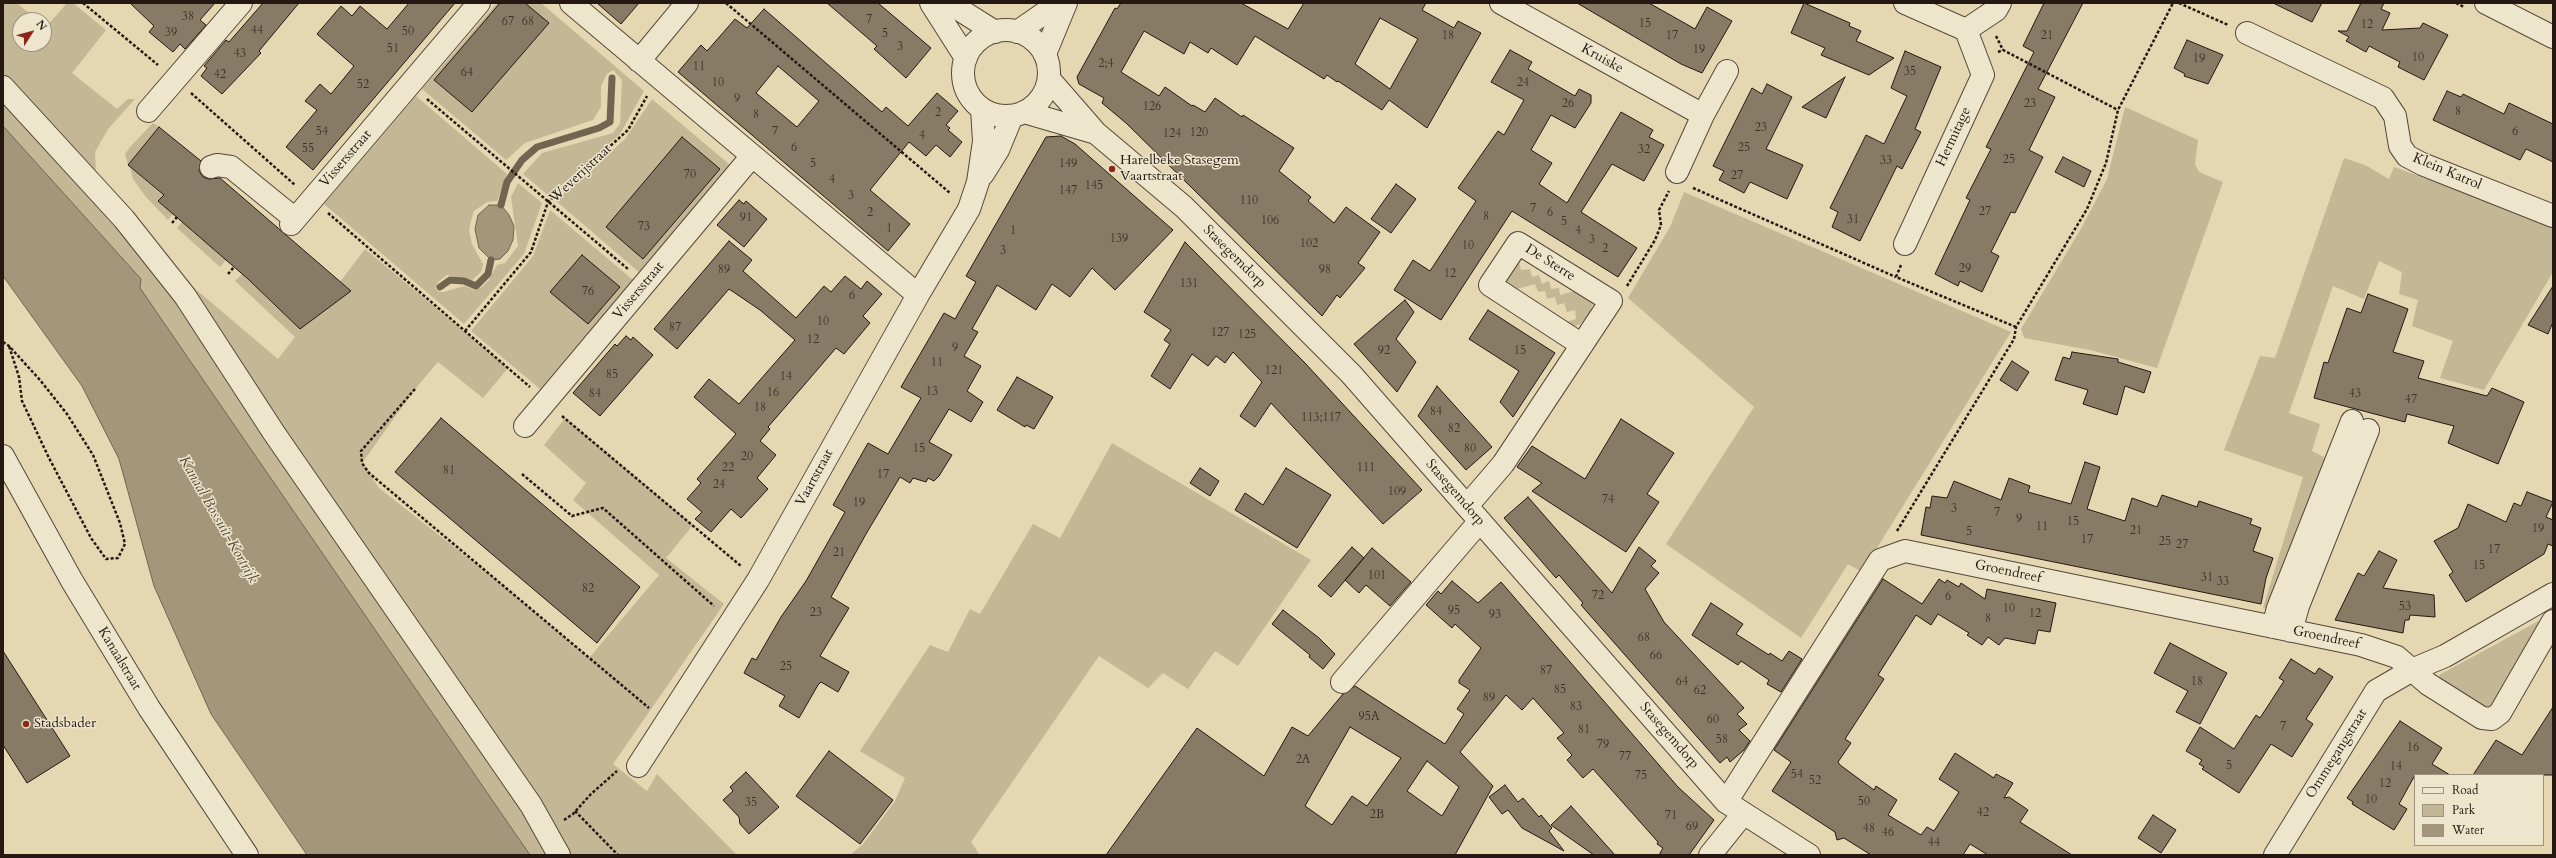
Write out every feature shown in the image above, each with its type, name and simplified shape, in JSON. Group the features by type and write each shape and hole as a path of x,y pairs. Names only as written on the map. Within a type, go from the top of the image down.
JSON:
{"street":[{"path":"148,111 241,3"},
{"name":"Vissersstraat","path":"211,167 217,165 231,167 293,221 479,3"},
{"path":"572,3 918,295"},
{"path":"639,61 687,3"},
{"path":"931,3 966,58"},
{"path":"949,3 995,32"},
{"path":"1016,32 1059,3"},
{"path":"1045,54 1066,3"},
{"name":"Kruiske","path":"1501,3 1703,115"},
{"path":"1905,3 1966,30 1996,10 2000,3"},
{"path":"2486,3 2553,37"},
{"name":"Hermitage","path":"1905,244 1984,75 1966,30"},
{"path":"995,32 1016,32 1033,40 1045,54 1049,66 1049,79 1045,93 1036,104 1018,114 1001,116 982,109 972,99 965,86 963,72 966,58 972,47 982,37 995,32"},
{"name":"Klein Katrol","path":"2247,33 2281,47 2383,98 2395,116 2400,146 2407,156 2422,164 2553,216"},
{"path":"1676,176 1703,115 1727,71"},
{"name":"Stasegemdorp","path":"1049,79 1096,133 1184,207 1351,374 1735,808 1809,855"},
{"path":"3,87 124,219 185,296 274,433 527,798 559,855"},
{"name":"Vaartstraat","path":"638,766 758,580 918,295 969,209 978,182 984,141 982,109"},
{"name":"Vaartstraat","path":"978,182 1018,114"},
{"name":"Stasegemdorp","path":"1018,114 1096,133"},
{"name":"Vissersstraat","path":"525,426 547,402 752,156"},
{"name":"De Sterre","path":"1582,345 1490,285 1518,243 1611,301"},
{"path":"1342,682 1474,514 1503,464 1611,301"},
{"path":"2282,629 2298,606 2360,426"},
{"name":"Kanaalstraat","path":"3,456 72,582 149,708 247,855"},
{"name":"Groendreef","path":"1891,554 1905,551 2282,629 2368,648 2397,657 2414,669"},
{"path":"1710,855 1735,808 1880,560 1891,554"},
{"name":"Ommegangstraat","path":"2275,855 2376,691 2414,669 2445,656 2553,594"},
{"path":"2414,669 2428,684 2482,718 2492,719 2500,713 2553,622"}],"path":[{"path":"83,3 176,80 311,199 547,402 758,580"},
{"path":"726,3 969,209"},
{"path":"1891,554 1892,543 1897,529 2014,339 2016,327 2087,209 2106,163 2118,110 2172,3"},
{"path":"2179,3 2247,33"},
{"path":"1978,62 2003,50 2118,110"},
{"name":"Weverijstraat","path":"465,331 531,252 548,202 628,130 647,95 661,79"},
{"path":"409,85 646,283"},
{"path":"1611,301 1621,295 1655,240 1661,225 1659,210 1676,176 1896,277 2016,327"},
{"path":"172,223 177,218"},
{"path":"1896,277 1906,254 1905,244"},
{"path":"228,274 234,267"},
{"path":"3,342 9,346 66,414 93,455 120,523 125,544 118,558 106,558 91,538 52,465 22,401 18,377 9,346"},
{"path":"415,389 361,451 362,463 369,473 666,722"},
{"path":"522,474 572,516 603,508 731,621"},
{"path":"561,821 576,811 591,794 622,766 638,766"},
{"path":"576,811 618,855"}],"green space":[{"path":"3,3 17,3 28,12 12,12 12,52 52,52 52,20 67,3 73,3 106,30 72,73 117,109 128,99 135,99 108,129 95,152 96,174 193,287 278,359 295,337 235,281 242,274 300,329 351,291 340,282 365,249 508,368 483,398 438,362 415,389 362,463 379,488 500,583 589,658 659,575 573,500 586,483 544,445 565,418 693,525 666,558 724,604 613,764 647,791 657,774 737,855 530,855 140,288 141,279 3,126"},
{"path":"497,3 541,3 644,91 620,134 549,196 523,174 542,153 613,133 620,124 622,80 613,70 607,74 601,86 601,107 593,120 525,143 506,160 422,89"},
{"path":"416,96 507,174 497,201 487,202 474,211 471,221 469,230 472,244 483,264 481,272 472,280 447,275 438,282 435,288 439,292 464,286 475,290 482,287 489,280 497,265 505,263 518,246 511,197 518,183 542,203 524,254 464,324 324,204"},
{"path":"652,99 730,165 639,272 556,201 625,139"},
{"path":"2125,107 2198,140 2195,164 2199,172 2223,182 2157,368 2090,350 2024,338 2021,329 2082,227 2107,179"},
{"path":"153,123 159,127 128,165 125,154"},
{"path":"2344,158 2365,165 2389,179 2394,167 2553,225 2553,272 2484,390 2440,378 2453,341 2412,326 2418,300 2399,294 2402,272 2379,261 2364,299 2333,286 2289,413 2320,424 2312,451 2332,461 2273,611 2263,608 2303,477 2224,450 2260,356 2275,358"},
{"path":"130,167 163,195 158,201 173,214 168,220 146,197 133,179"},
{"path":"1684,192 2011,332 1862,572 1848,564 1801,638 1666,544 1754,407 1628,298 1670,227"},
{"path":"550,210 633,280 540,389 471,331 533,256"},
{"path":"182,222 226,260 220,267 177,228"},
{"path":"1514,253 1532,258 1519,261 1521,270 1530,269 1532,277 1539,275 1542,284 1549,281 1551,289 1559,288 1560,295 1582,289 1593,304 1588,316 1580,324 1572,327 1563,323 1576,319 1575,310 1567,312 1564,303 1557,305 1555,297 1547,299 1545,291 1538,292 1535,284 1513,290 1502,280"},
{"path":"1112,443 1311,560 1238,666 1215,651 1188,689 1163,673 1148,688 1099,656 971,842 980,855 850,855 863,844 895,801 905,778 860,751 930,645 948,652 970,609 980,614 1033,524 1060,538"},
{"path":"2548,616 2494,703 2485,710 2445,685 2439,675"}],"water":[{"name":"Kanaal Bossuit-Kortrijk","path":"3,126 141,279 140,288 530,855 307,855 211,714 154,586 119,459 82,386 3,276"},
{"path":"489,205 501,205 509,215 514,226 513,240 508,251 500,259 491,260 479,248 475,229 478,215"}],"building":[{"path":"130,3 215,3 200,20 206,25 185,49 180,44 173,52 149,32 154,26"},
{"path":"263,3 299,3 259,51 261,53 222,94 201,76 207,68 204,66 226,40 229,42"},
{"path":"409,3 455,3 313,170 286,147 317,110 305,101 320,84 331,94 354,66 317,34 341,6 352,16 360,6 387,29"},
{"path":"500,3 525,3 549,23 472,112 434,80"},
{"path":"597,3 639,3 621,24"},
{"path":"827,3 878,3 931,48 906,78 874,49 877,46"},
{"path":"1121,3 1241,3 1288,29 1304,3 1426,3 1422,10 1454,28 1458,21 1481,33 1427,128 1389,100 1382,110 1338,81 1337,82 1327,75 1324,79 1255,36 1237,65 1211,48 1208,53 1190,42 1184,54 1144,31 1121,72 1159,96 1165,87 1192,106 1193,105 1205,112 1215,98 1242,117 1243,115 1294,148 1279,171 1311,197 1308,201 1334,223 1346,207 1380,232 1358,263 1365,268 1340,298 1337,295 1322,316 1126,123 1102,103 1104,98 1079,84 1077,77 1115,8 1117,9","holes":["1380,18 1418,39 1390,89 1355,64"]},
{"path":"1577,3 1649,3 1695,29 1707,7 1732,21 1702,73 1681,64"},
{"path":"1804,3 1850,23 1849,26 1861,31 1856,41 1894,58 1869,75 1821,55 1825,48 1791,33"},
{"path":"2044,3 2083,3 2038,89 2055,97 2029,150 2043,157 2015,213 2011,212 1991,252 1999,256 1982,292 1960,281 1958,286 1935,274 1970,200 1966,198 1991,149 1986,147 2034,52 2023,46"},
{"path":"2273,3 2322,3 2312,22"},
{"path":"2361,3 2384,3 2381,9 2390,13 2382,30 2420,28 2423,23 2448,35 2424,80 2398,67 2400,62 2369,46 2366,52 2346,41 2349,37 2338,31 2347,31"},
{"path":"764,9 882,112 886,107 908,126 937,93 958,111 946,125 950,128 948,130 962,142 950,157 936,145 926,156 909,142 870,190 910,224 888,251 678,72 701,45 707,51 735,19 747,28","holes":["778,66 819,101 797,127 756,93"]},
{"path":"2187,40 2223,55 2208,84 2184,76 2185,74 2174,68"},
{"path":"1510,50 1532,62 1528,69 1575,96 1579,89 1591,95 1591,103 1575,128 1551,115 1531,150 1552,163 1539,184 1567,203 1621,112 1653,130 1649,137 1664,145 1644,181 1612,164 1581,212 1637,248 1618,277 1512,211 1441,320 1394,290 1413,260 1430,271 1476,201 1458,188 1498,131 1504,135 1524,100 1491,82"},
{"path":"1905,51 1941,67 1915,129 1921,132 1902,169 1897,166 1860,241 1832,227 1838,212 1830,208 1866,135 1884,144 1907,96 1891,88"},
{"path":"1845,77 1826,118 1802,107"},
{"path":"1767,84 1792,97 1766,149 1803,165 1787,199 1750,182 1744,193 1719,180 1724,171 1713,166 1752,88 1762,94"},
{"path":"2447,91 2461,97 2463,94 2504,114 2509,103 2553,124 2553,162 2526,149 2520,160 2433,120"},
{"path":"159,127 201,161 199,171 203,177 209,179 220,178 351,291 300,329 248,279 158,201 164,195 128,165"},
{"path":"1061,136 1075,144 1173,230 1115,290 1092,268 1070,297 1052,284 1036,310 997,285 972,329 978,332 964,356 981,366 967,391 983,402 971,422 949,409 929,442 952,455 939,476 934,481 928,478 926,482 913,478 910,483 900,477 866,534 831,597 849,608 820,656 849,672 838,692 821,682 799,718 779,706 785,696 744,673 752,658 756,660 781,617 806,581 845,512 833,505 868,443 888,454 921,398 901,387 944,313 955,319 976,282 966,276 1046,137"},
{"path":"682,137 720,169 643,259 606,227"},
{"path":"2063,157 2091,171 2084,187 2055,172"},
{"path":"1396,184 1416,199 1391,233 1371,219"},
{"path":"739,200 744,204 746,201 767,219 744,247 717,225"},
{"path":"729,241 752,260 743,271 796,318 824,286 831,292 845,276 861,289 867,281 882,294 863,316 870,323 844,354 836,348 768,427 770,429 760,441 776,455 757,478 768,489 741,518 731,509 711,532 695,519 702,512 687,499 701,483 697,479 736,434 694,397 709,379 739,404 795,340 760,310 729,289 677,349 654,329"},
{"path":"1185,242 1305,363 1422,490 1383,524 1271,403 1255,427 1240,416 1262,382 1233,352 1225,363 1216,356 1208,366 1192,354 1170,389 1151,376 1170,344 1164,340 1171,330 1144,312"},
{"path":"582,255 620,287 588,324 550,292"},
{"path":"2553,286 2553,322 2548,334 2528,325"},
{"path":"2368,294 2408,309 2393,352 2424,361 2418,378 2487,396 2492,388 2524,402 2498,464 2448,443 2454,426 2407,414 2405,422 2314,398 2324,362 2328,363 2347,308 2361,313"},
{"path":"1405,300 1414,312 1396,339 1416,362 1397,392 1354,344"},
{"path":"1488,310 1555,353 1513,417 1500,402 1519,371 1469,339"},
{"path":"626,336 631,340 633,337 653,355 600,416 573,393 615,344 617,346"},
{"path":"2072,352 2118,359 2118,362 2151,372 2144,393 2125,386 2117,415 2083,404 2088,390 2055,380 2063,357 2070,359"},
{"path":"2012,361 2029,372 2017,391 2000,380"},
{"path":"1017,377 1053,397 1034,429 1026,425 1025,427 997,410"},
{"path":"1437,386 1492,447 1466,470 1418,416"},
{"path":"441,418 640,587 597,643 395,472"},
{"path":"1621,419 1674,453 1647,494 1659,502 1626,552 1532,491 1542,483 1517,467 1532,446 1585,479"},
{"path":"2085,462 2100,467 2087,509 2125,521 2132,498 2157,507 2162,495 2197,507 2199,501 2252,519 2250,524 2261,528 2253,551 2273,558 2266,578 2261,604 1921,535 1926,507 1930,508 1932,496 1947,498 1954,481 2001,500 2009,478 2030,486 2028,492 2071,504"},
{"path":"1200,468 1219,481 1210,496 1190,483"},
{"path":"1286,468 1331,495 1297,548 1235,510 1245,493 1263,505"},
{"path":"2527,492 2553,502 2546,517 2553,520 2553,546 2548,544 2544,554 2466,602 2449,575 2453,572 2434,541 2458,528 2468,504 2506,522 2514,503 2521,506"},
{"path":"1528,497 1612,593 1639,547 1656,561 1651,566 1659,573 1645,589 1664,622 1744,708 1737,714 1747,724 1739,730 1750,741 1744,750 1730,762 1727,757 1720,763 1581,605 1583,603 1559,575 1556,578 1504,518"},
{"path":"1352,547 1364,558 1331,597 1318,586"},
{"path":"1372,548 1411,582 1390,606 1366,585 1359,593 1345,580"},
{"path":"2379,551 2397,560 2383,588 2434,595 2435,617 2410,615 2409,620 2405,620 2403,633 2335,620 2358,573 2364,576"},
{"path":"1883,579 1922,604 1939,579 1945,583 1947,580 1959,587 1961,583 1985,599 1987,589 2056,603 2050,632 2038,630 2035,644 2005,638 1999,645 1988,637 1982,645 1967,635 1969,633 1938,614 1931,625 1916,615 1878,675 1884,679 1845,739 1851,743 1838,762 1840,765 1874,790 1876,786 1897,800 1888,815 1921,835 1927,827 1934,831 1959,792 1939,779 1955,753 1994,778 1996,774 2013,783 2004,798 2009,797 2028,810 2020,822 2072,855 1988,855 1970,844 1963,855 1871,855 1844,838 1837,840 1835,832 1772,791 1791,762 1774,750"},
{"path":"1452,581 1478,603 1501,582 1678,787 1714,820 1689,855 1659,855 1663,848 1657,844 1658,842 1593,769 1583,778 1567,760 1572,755 1557,738 1564,733 1533,698 1522,710 1506,695 1460,752 1493,786 1455,855 1106,855 1197,728 1264,776 1292,727 1308,736 1343,694 1355,686 1445,744 1464,714 1457,709 1470,690 1459,683 1459,680 1481,648 1455,624 1452,628 1426,605 1438,591 1441,594","holes":["1350,727 1401,758 1367,806 1352,796 1332,825 1305,806","1427,761 1459,787 1442,816 1407,791"]},
{"path":"1711,603 1743,624 1736,634 1769,655 1770,653 1782,661 1789,651 1802,659 1781,692 1767,684 1769,680 1741,661 1738,665 1692,635"},
{"path":"1283,610 1319,638 1335,654 1323,669 1309,657 1310,655 1272,624"},
{"path":"2170,643 2227,673 2200,724 2176,712 2188,691 2154,673"},
{"name":"Stadsbader","path":"3,651 70,756 27,783 3,745"},
{"path":"2291,659 2315,674 2319,668 2333,677 2306,719 2313,724 2292,757 2271,744 2239,793 2202,769 2204,767 2199,764 2202,760 2186,751 2200,727 2234,749 2256,715 2260,718 2284,681 2279,678"},
{"path":"2553,707 2553,775 2474,774 2496,740 2522,755"},
{"path":"2400,721 2442,748 2432,764 2448,774 2414,774 2414,777 2399,804 2407,809 2394,830 2352,804 2353,802 2347,798"},
{"path":"829,751 893,800 860,844 796,796"},
{"path":"746,772 779,807 749,834 740,824 739,817 723,800 733,791 730,787"},
{"path":"1505,785 1518,802 1523,798 1539,817 1541,815 1552,828 1549,831 1564,851 1522,828 1508,810 1502,814 1489,797"},
{"path":"1571,806 1615,855 1594,855 1551,825"},
{"path":"2153,815 2176,830 2161,853 2138,838"}],"waterway":[{"path":"501,205 507,182 522,160 537,147 599,128 610,122 612,78"},
{"path":"440,287 450,280 464,281 476,286 488,274 491,260"}],"place":[{"name":"Harelbeke Stasegem Vaartstraat","path":"1112,169"},
{"name":"Stadsbader","path":"26,724"}]}
